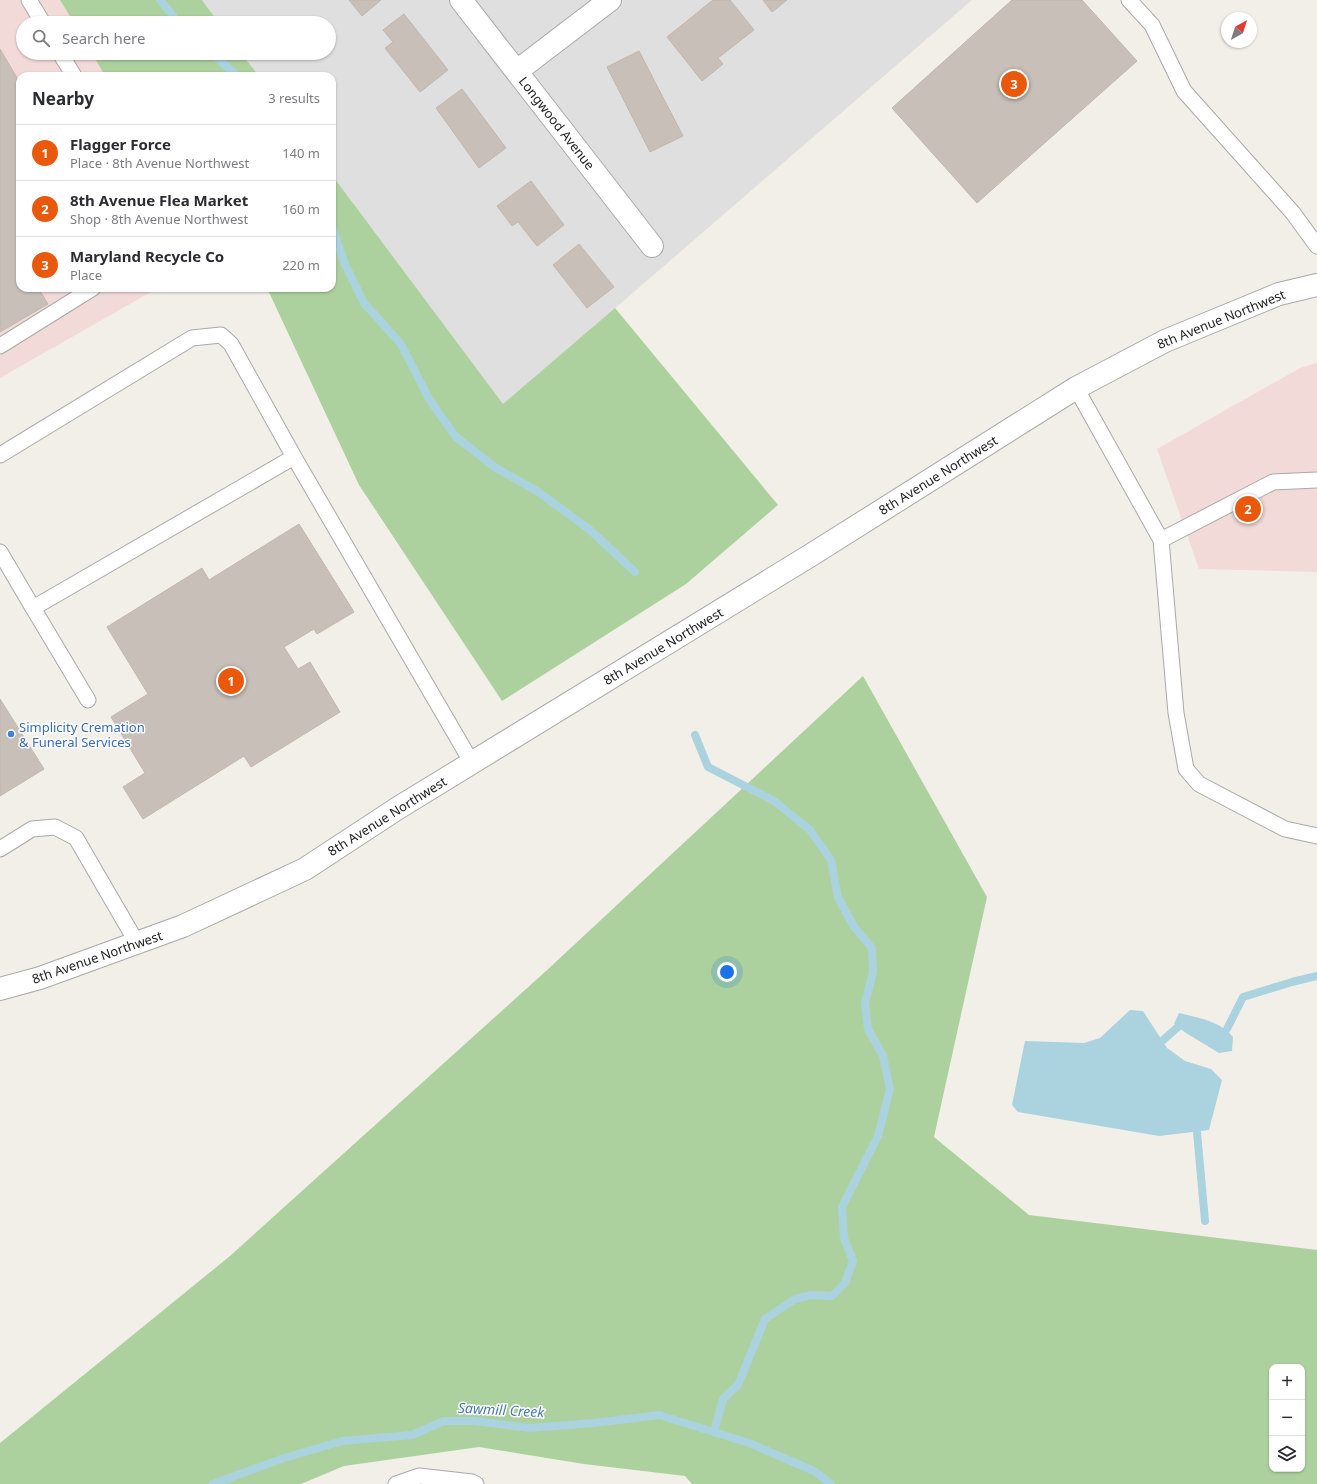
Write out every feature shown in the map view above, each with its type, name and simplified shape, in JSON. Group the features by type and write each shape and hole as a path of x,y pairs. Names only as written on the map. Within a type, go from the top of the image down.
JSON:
{"street":[{"name":"Longwood Avenue","path":"461,0 652,246"},
{"path":"517,72 610,0"},
{"name":"8th Avenue Northwest","path":"0,989 40,978 184,926 305,869 398,808 811,556 1076,388 1165,341 1279,294 1317,285"}],"lane":[{"path":"29,0 39,16"},
{"path":"1129,0 1152,26 1184,91 1292,213 1317,246"},
{"path":"64,60 72,72"},
{"path":"0,346 86,292"},
{"path":"0,455 192,338 220,335 231,344 294,457 472,762"},
{"path":"1076,388 1161,540 1176,713 1186,769 1199,784 1285,829 1317,836"},
{"path":"32,608 294,457"},
{"path":"1161,540 1273,482 1317,480"},
{"path":"0,552 88,700"},
{"path":"0,849 32,830 55,827 76,838 137,942"},
{"path":"396,1484 419,1476 472,1482 476,1484"}],"shaded area":[{"path":"0,0 60,0 70,16 16,16 16,60 96,60 103,72 16,72 16,292 151,292 0,378"},
{"path":"202,0 972,0 503,405 336,180 336,72 256,72 246,60 336,60 336,16 214,16"},
{"path":"1317,363 1317,572 1199,569 1157,449 1300,368"}],"green space":[{"path":"60,0 202,0 214,16 70,16"},
{"path":"96,60 246,60 256,72 103,72"},
{"path":"336,180 503,404 615,308 778,505 686,584 502,701 359,485 269,292 336,292"},
{"path":"863,676 987,897 934,1137 1029,1215 1317,1250 1317,1484 692,1484 685,1476 584,1464 479,1447 344,1466 301,1484 0,1484 0,1443 230,1256 546,971"}],"water":[{"path":"1130,1010 1143,1011 1167,1048 1185,1061 1211,1069 1222,1080 1209,1130 1159,1136 1018,1112 1012,1105 1025,1041 1084,1043 1100,1038"},
{"path":"1179,1013 1209,1021 1222,1027 1233,1037 1232,1051 1219,1053 1186,1033 1174,1024"}],"building":[{"path":"349,0 381,0 362,16"},
{"path":"713,0 730,0 754,30 718,58 723,64 702,81 667,37"},
{"path":"763,0 787,0 772,12"},
{"path":"1012,0 1082,0 1137,61 977,203 892,108"},
{"path":"404,14 448,70 420,92 385,48 393,42 383,30"},
{"path":"0,49 16,76 16,292 40,292 48,304 0,332"},
{"path":"639,51 683,136 650,152 607,67"},
{"path":"462,89 506,148 479,168 436,108"},
{"path":"531,181 564,225 537,246 518,222 512,226 497,206"},
{"path":"579,244 614,287 587,308 553,265"},
{"path":"299,524 354,612 317,634 314,629 284,647 298,669 310,662 340,712 251,767 244,756 143,819 123,787 145,773 111,717 148,694 107,627 202,568 209,580"},
{"name":"Simplicity Cremation & Funeral Services","path":"0,699 44,769 0,796"}],"waterway":[{"path":"160,0 173,16"},
{"path":"220,60 233,72"},
{"path":"336,238 344,262 364,303 401,344 429,399 455,436 496,468 537,491 589,529 635,572"},
{"path":"695,735 708,767 774,801 810,830 831,860 838,897 854,927 872,948 873,972 865,1003 868,1029 883,1056 890,1089 878,1136 842,1207 844,1238 853,1261 845,1283 832,1296 811,1295 795,1299 765,1319 738,1385 723,1399 714,1432"},
{"path":"1227,1029 1243,997 1317,976"},
{"path":"1162,1041 1178,1027"},
{"path":"1197,1132 1205,1221"},
{"name":"Sawmill Creek","path":"213,1484 281,1459 342,1441 412,1435 444,1421 474,1421 529,1428 594,1423 659,1415 749,1443 814,1471 831,1484"}],"place":[{"name":"Maryland Recycle Co","path":"1014,84"},
{"name":"8th Avenue Flea Market","path":"1248,509"},
{"name":"Flagger Force","path":"231,681"},
{"name":"Simplicity Cremation & Funeral Services","path":"11,734"}]}
